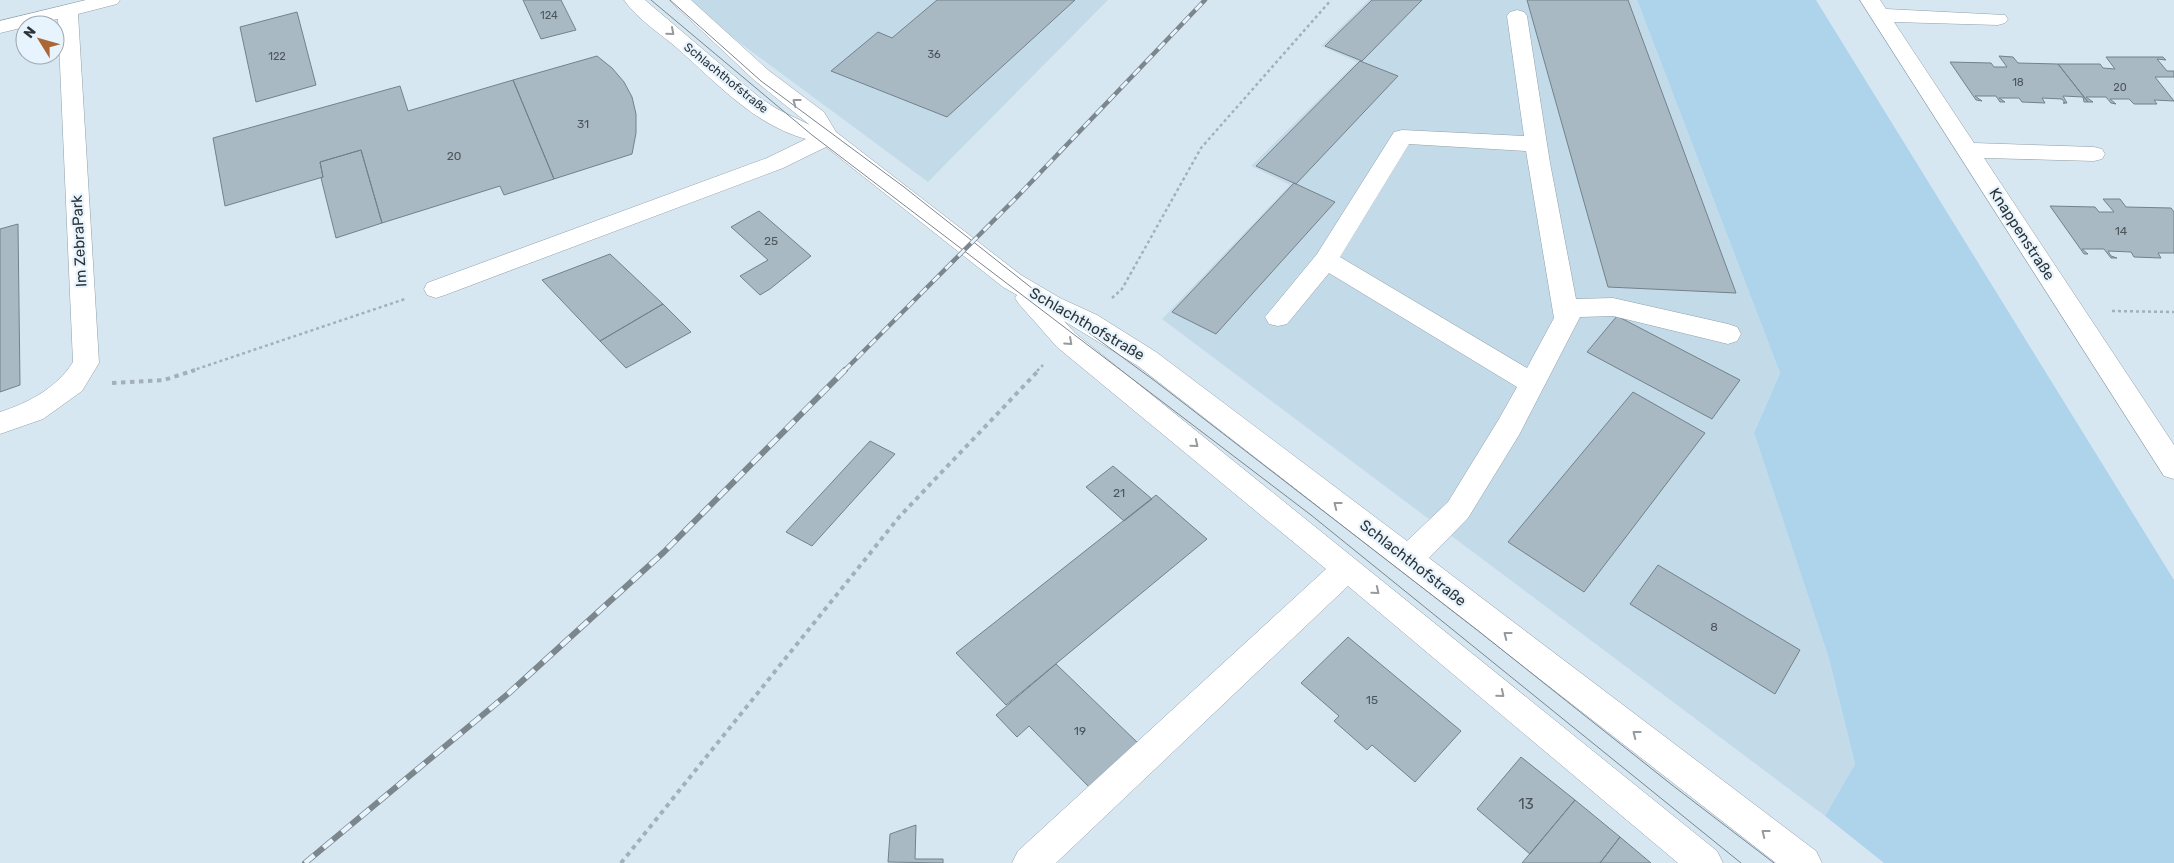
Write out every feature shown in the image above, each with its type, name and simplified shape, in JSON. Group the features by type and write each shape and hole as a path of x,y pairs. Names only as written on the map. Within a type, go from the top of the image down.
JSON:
{"street":[{"path":"0,27 110,0"},
{"name":"Schlachthofstraße","path":"634,0 734,88 785,124 812,135 828,137"},
{"name":"Schlachthofstraße","path":"679,0 761,75 816,117 828,137 1077,331 1347,568 1705,863"},
{"path":"1875,8 1998,19"},
{"name":"Knappenstraße","path":"1875,8 2174,468"},
{"name":"Im ZebraPark","path":"0,423 33,412 73,384 86,363 68,10"},
{"path":"1408,559 1458,510 1509,427 1567,318 1536,144 1516,16"},
{"path":"436,288 775,163 828,137"},
{"path":"1278,317 1326,260 1402,137 1536,144"},
{"path":"1968,150 2094,154"},
{"path":"1326,260 1532,383"},
{"path":"1565,308 1613,307 1728,334"},
{"name":"Schlachthofstraße","path":"1077,331 1147,359 1804,863"},
{"path":"1030,863 1347,568"}],"path":[{"path":"621,863 900,516 1077,331 1122,288 1202,148 1331,0"},
{"path":"73,384 164,380 436,288"},
{"path":"2072,311 2174,312"}],"shaded area":[{"path":"682,0 1108,0 928,182"},
{"path":"1369,0 1637,0 1780,373 1754,433 1829,659 1855,764 1825,816 1162,319 1290,185 1251,166 1357,62 1321,46"},
{"path":"1637,0 1816,0 2174,580 2174,863 1884,863 1825,816 1855,764 1829,659 1754,433 1780,373"}],"building":[{"path":"523,0 561,0 576,30 541,39"},
{"path":"937,0 1075,0 947,117 831,71 878,32 892,38"},
{"path":"1372,0 1422,0 1362,61 1325,46"},
{"path":"1527,0 1628,0 1736,293 1608,287"},
{"path":"297,12 316,85 256,102 240,27"},
{"path":"597,56 612,68 624,82 632,97 636,114 636,133 632,154 554,179 513,80"},
{"path":"1999,56 2013,57 2018,63 2058,64 2088,102 2084,102 2083,97 2063,96 2067,103 2062,99 2042,98 2045,103 2022,102 2019,98 1999,98 2005,102 2000,102 1996,96 1975,96 1982,101 1976,100 1950,62 1991,63 1994,67 2007,67"},
{"path":"2106,57 2163,57 2166,60 2157,59 2167,71 2174,71 2174,77 2155,77 2174,101 2154,100 2157,104 2134,104 2129,99 2110,99 2116,104 2111,103 2106,97 2086,97 2093,102 2088,102 2058,64 2100,64 2103,68 2115,69"},
{"path":"1360,61 1398,76 1296,184 1256,166"},
{"path":"513,80 554,179 504,195 500,186 382,223 361,150 320,162 323,177 225,206 213,138 400,86 408,111"},
{"path":"361,150 382,223 336,238 321,178 323,177 320,162"},
{"path":"1294,183 1335,202 1216,334 1172,312"},
{"path":"2103,199 2120,199 2126,207 2171,208 2174,212 2174,253 2158,253 2161,258 2134,257 2131,252 2108,251 2111,256 2117,258 2111,258 2104,249 2082,249 2088,254 2084,254 2050,206 2095,207 2099,212 2114,212"},
{"path":"759,211 811,256 760,295 740,276 768,260 731,227"},
{"path":"18,224 20,385 0,392 0,229"},
{"path":"610,254 663,304 600,341 542,280"},
{"path":"663,304 691,332 626,368 600,341"},
{"path":"1617,316 1740,380 1712,419 1587,352"},
{"path":"1633,392 1705,433 1584,592 1508,542"},
{"path":"870,441 895,454 812,546 786,532"},
{"path":"1113,466 1152,499 1124,521 1086,487"},
{"path":"1156,495 1207,539 1006,705 956,653"},
{"path":"1658,565 1800,650 1775,694 1630,604"},
{"path":"1348,637 1461,731 1415,782 1372,745 1367,750 1334,721 1339,716 1301,683"},
{"path":"1056,664 1140,745 1091,789 1029,726 1017,737 996,715"},
{"path":"1521,757 1575,800 1530,854 1477,809"},
{"path":"1575,800 1620,837 1600,863 1522,863"},
{"path":"916,825 915,859 943,859 943,863 888,862 890,834"},
{"path":"1620,837 1651,863 1600,863"}],"tram line":[{"path":"651,0 812,135 1311,515 1741,863"},
{"path":"670,0 761,81 904,187 1081,327 1155,381 1476,629 1672,785 1774,863"}],"railway":[{"path":"844,371 1014,200 1205,0"},
{"path":"305,863 509,693 664,552 845,370"}]}
